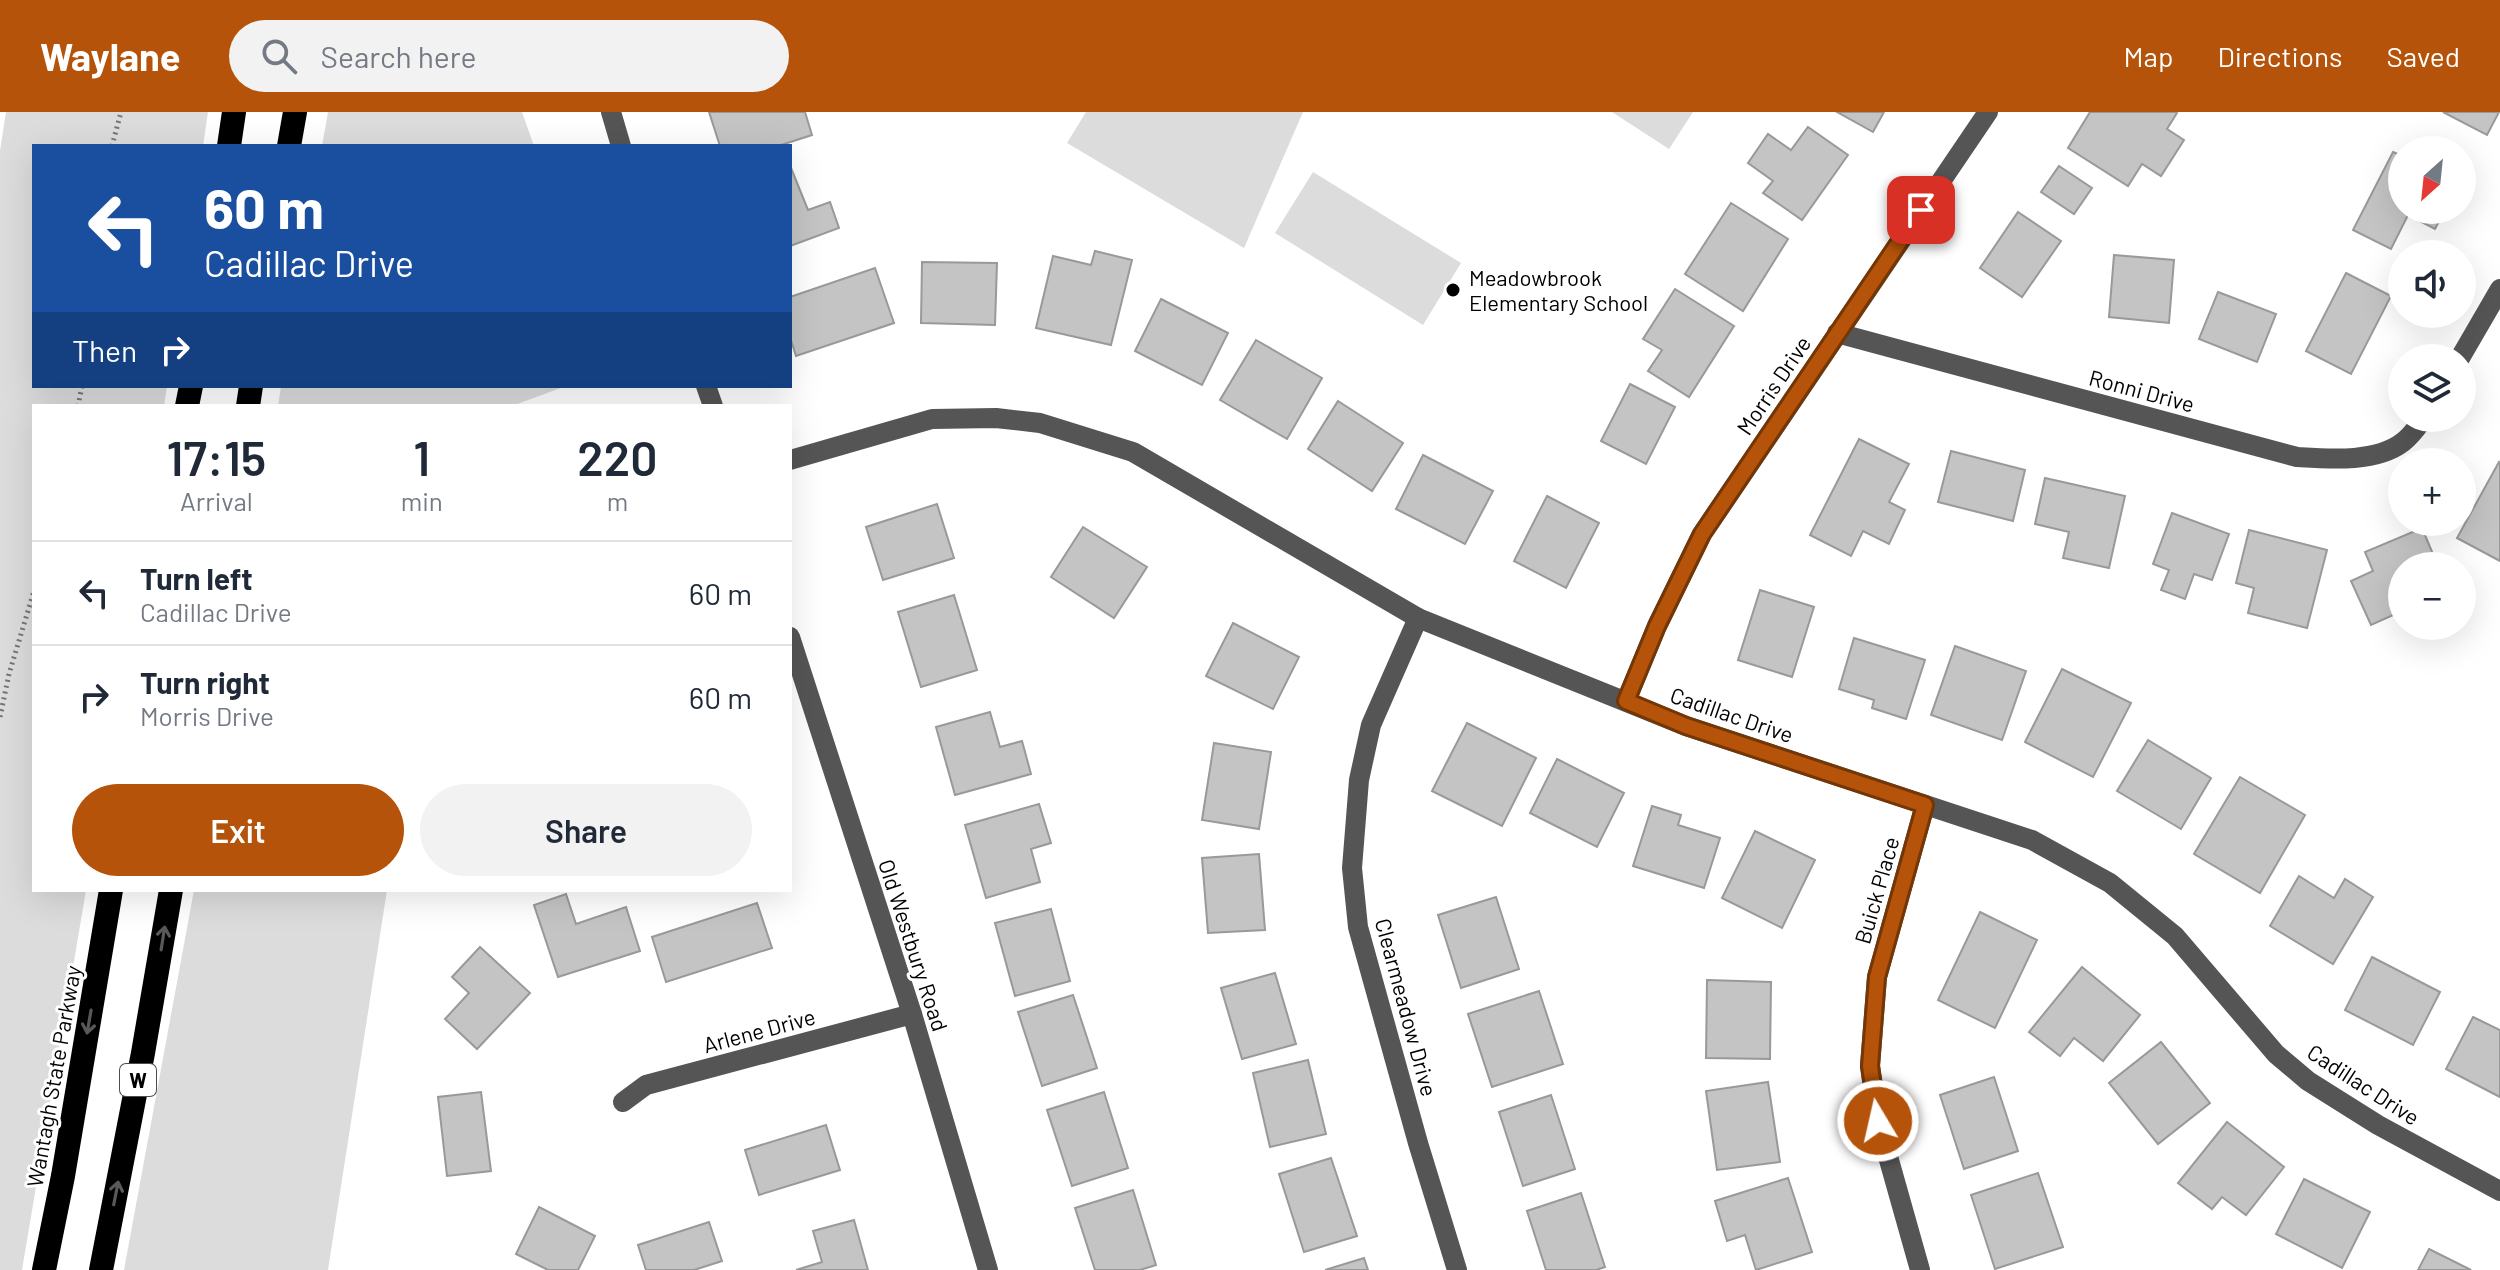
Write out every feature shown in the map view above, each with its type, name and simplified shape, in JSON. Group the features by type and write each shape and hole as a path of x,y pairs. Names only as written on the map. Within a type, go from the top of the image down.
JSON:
{"highway":[{"path":"229,144 234,112"},
{"path":"289,144 295,112"},
{"name":"Wantagh State Parkway","path":"44,1270 111,892"},
{"name":"W","path":"101,1270 171,892"}],"street":[{"path":"611,112 620,144"},
{"name":"Morris Drive","path":"1626,701 1657,626 1702,534 1988,112"},
{"path":"2468,344 2500,289"},
{"name":"Ronni Drive","path":"1837,333 2297,457 2348,459 2392,450 2412,432"},
{"name":"Cadillac Drive","path":"792,459 932,419 996,418 1040,423 1133,452 1418,618 1686,726 2032,840 2110,883 2175,936 2276,1054 2308,1081 2378,1125 2500,1191"},
{"name":"Clearmeadow Drive","path":"1418,618 1371,725 1359,780 1352,868 1358,927 1457,1270"},
{"name":"Old Westbury Road","path":"792,643 912,1014 988,1270"},
{"name":"Buick Place","path":"1920,1270 1878,1121 1870,1066 1877,977 1925,805"},
{"name":"Arlene Drive","path":"623,1102 646,1085 912,1014"}],"path":[{"path":"113,144 121,112"},
{"path":"0,717 9,674 32,598"}],"shaded area":[{"path":"6,112 208,112 203,144 32,144 32,388 167,388 164,404 32,404 32,892 86,892 22,1270 0,1270 0,151"},
{"path":"328,112 522,112 533,144 322,144"},
{"path":"1086,112 1303,112 1244,248 1067,143"},
{"path":"1612,112 1693,112 1669,149"},
{"path":"1313,172 1461,263 1423,325 1275,233"},
{"path":"281,388 561,388 517,404 278,404"},
{"path":"194,892 387,892 328,1270 124,1270"}],"building":[{"path":"709,112 805,112 812,135 784,144 719,144"},
{"path":"1837,112 1884,112 1873,132"},
{"path":"2090,112 2175,112 2167,129 2184,140 2161,176 2142,164 2128,186 2068,148"},
{"path":"2443,112 2499,112 2487,135"},
{"path":"1808,127 1848,155 1802,220 1763,193 1773,181 1748,163 1768,134 1791,150"},
{"path":"2388,162 2388,224 2404,224 2396,240 2388,240 2388,248 2353,230"},
{"path":"2059,166 2092,188 2074,214 2041,192"},
{"path":"792,170 808,210 830,202 839,228 792,245"},
{"path":"1731,203 1788,239 1743,311 1685,274"},
{"path":"2018,212 2061,241 2022,297 1980,268"},
{"path":"1095,251 1132,260 1111,345 1036,328 1053,256 1091,265"},
{"path":"2114,255 2174,260 2169,323 2109,317"},
{"path":"922,262 997,263 995,325 921,323"},
{"path":"875,268 894,323 796,356 792,343 792,296"},
{"path":"2346,273 2388,294 2388,302 2351,374 2306,351"},
{"path":"1675,289 1734,326 1689,397 1648,371 1662,350 1643,339"},
{"path":"2218,292 2276,314 2257,362 2199,339"},
{"path":"1161,299 1228,333 1202,385 1135,351"},
{"path":"1256,340 1322,378 1287,439 1220,400"},
{"path":"1630,384 1675,407 1646,464 1601,441"},
{"path":"1338,401 1403,443 1372,491 1308,449"},
{"path":"1859,439 1909,464 1889,502 1905,510 1889,544 1863,531 1851,556 1810,535"},
{"path":"1951,451 2025,470 2013,521 1938,502"},
{"path":"1423,455 1493,491 1465,544 1396,509"},
{"path":"2499,462 2500,561 2457,538 2476,536 2476,504"},
{"path":"2045,478 2125,496 2109,568 2063,558 2069,532 2035,524"},
{"path":"1547,496 1599,523 1566,588 1514,561"},
{"path":"937,504 954,558 883,580 866,527"},
{"path":"2172,513 2229,534 2212,580 2194,574 2185,599 2161,590 2169,570 2153,564"},
{"path":"1083,527 1147,567 1114,618 1051,577"},
{"path":"2249,530 2327,550 2307,628 2248,613 2254,588 2236,583"},
{"path":"2403,536 2425,536 2432,552 2388,552 2388,617 2371,625 2351,581 2373,571 2365,552"},
{"path":"1760,590 1814,607 1792,677 1738,660"},
{"path":"954,595 977,670 921,687 898,612"},
{"path":"1233,623 1299,657 1273,709 1206,676"},
{"path":"1854,638 1925,660 1906,719 1872,708 1874,700 1839,689"},
{"path":"1955,646 2026,671 2002,740 1931,715"},
{"path":"2062,669 2131,703 2093,777 2025,742"},
{"path":"990,712 1000,747 1022,741 1031,774 955,795 936,727"},
{"path":"1467,723 1536,758 1502,826 1432,791"},
{"path":"2148,740 2211,778 2181,829 2117,791"},
{"path":"1214,743 1271,752 1259,829 1202,820"},
{"path":"1557,759 1624,793 1597,847 1530,813"},
{"path":"2240,777 2305,815 2260,893 2194,854"},
{"path":"1039,804 1051,843 1031,849 1040,882 986,898 965,825"},
{"path":"1652,806 1681,815 1678,825 1720,838 1704,888 1633,866"},
{"path":"1755,831 1815,860 1782,928 1722,898"},
{"path":"1259,854 1265,930 1208,933 1202,858"},
{"path":"2299,876 2334,898 2345,879 2373,897 2333,964 2270,926"},
{"path":"566,894 576,924 626,907 640,951 558,977 534,905"},
{"path":"1496,897 1519,969 1461,988 1438,915"},
{"path":"757,903 772,948 666,982 652,937"},
{"path":"1051,909 1070,981 1015,996 995,923"},
{"path":"1980,912 2037,940 1995,1028 1938,1000"},
{"path":"480,947 530,993 477,1049 445,1019 469,993 452,977"},
{"path":"2372,957 2440,992 2413,1045 2345,1010"},
{"path":"2082,967 2140,1015 2103,1061 2074,1038 2060,1056 2029,1032"},
{"path":"1275,973 1296,1044 1242,1059 1221,988"},
{"path":"1707,980 1771,982 1770,1059 1706,1058"},
{"path":"1539,991 1563,1064 1492,1087 1468,1014"},
{"path":"1073,995 1097,1068 1042,1086 1018,1012"},
{"path":"2473,1017 2500,1030 2500,1097 2446,1069"},
{"path":"2161,1042 2210,1103 2158,1144 2109,1083"},
{"path":"1308,1060 1326,1134 1270,1147 1253,1073"},
{"path":"1994,1077 2018,1151 1964,1169 1940,1095"},
{"path":"1768,1082 1780,1162 1717,1170 1706,1091"},
{"path":"481,1092 491,1171 447,1176 438,1097"},
{"path":"1104,1092 1128,1168 1072,1186 1047,1110"},
{"path":"1551,1095 1575,1169 1523,1186 1499,1112"},
{"path":"2227,1122 2284,1167 2246,1215 2222,1197 2212,1209 2178,1183"},
{"path":"826,1125 840,1170 759,1195 745,1150"},
{"path":"1331,1158 1357,1236 1304,1252 1279,1174"},
{"path":"2038,1173 2063,1247 1995,1269 1971,1195"},
{"path":"1788,1178 1812,1252 1756,1270 1745,1235 1727,1241 1715,1201"},
{"path":"2304,1179 2370,1212 2342,1268 2276,1234"},
{"path":"1133,1190 1156,1265 1140,1270 1095,1270 1075,1208"},
{"path":"1581,1193 1605,1267 1596,1270 1546,1270 1527,1211"},
{"path":"539,1207 595,1236 578,1270 548,1270 516,1254"},
{"path":"854,1220 868,1270 796,1270 822,1262 813,1231"},
{"path":"709,1222 722,1261 694,1270 646,1270 638,1245"},
{"path":"2429,1249 2471,1270 2418,1270"},
{"path":"1364,1258 1368,1270 1325,1270"}],"place":[{"name":"Meadowbrook Elementary School","path":"1453,290"}],"route":[{"path":"1878,1121 1870,1066 1877,977 1925,805 1686,726 1626,701 1657,626 1702,534 1921,210"}]}
